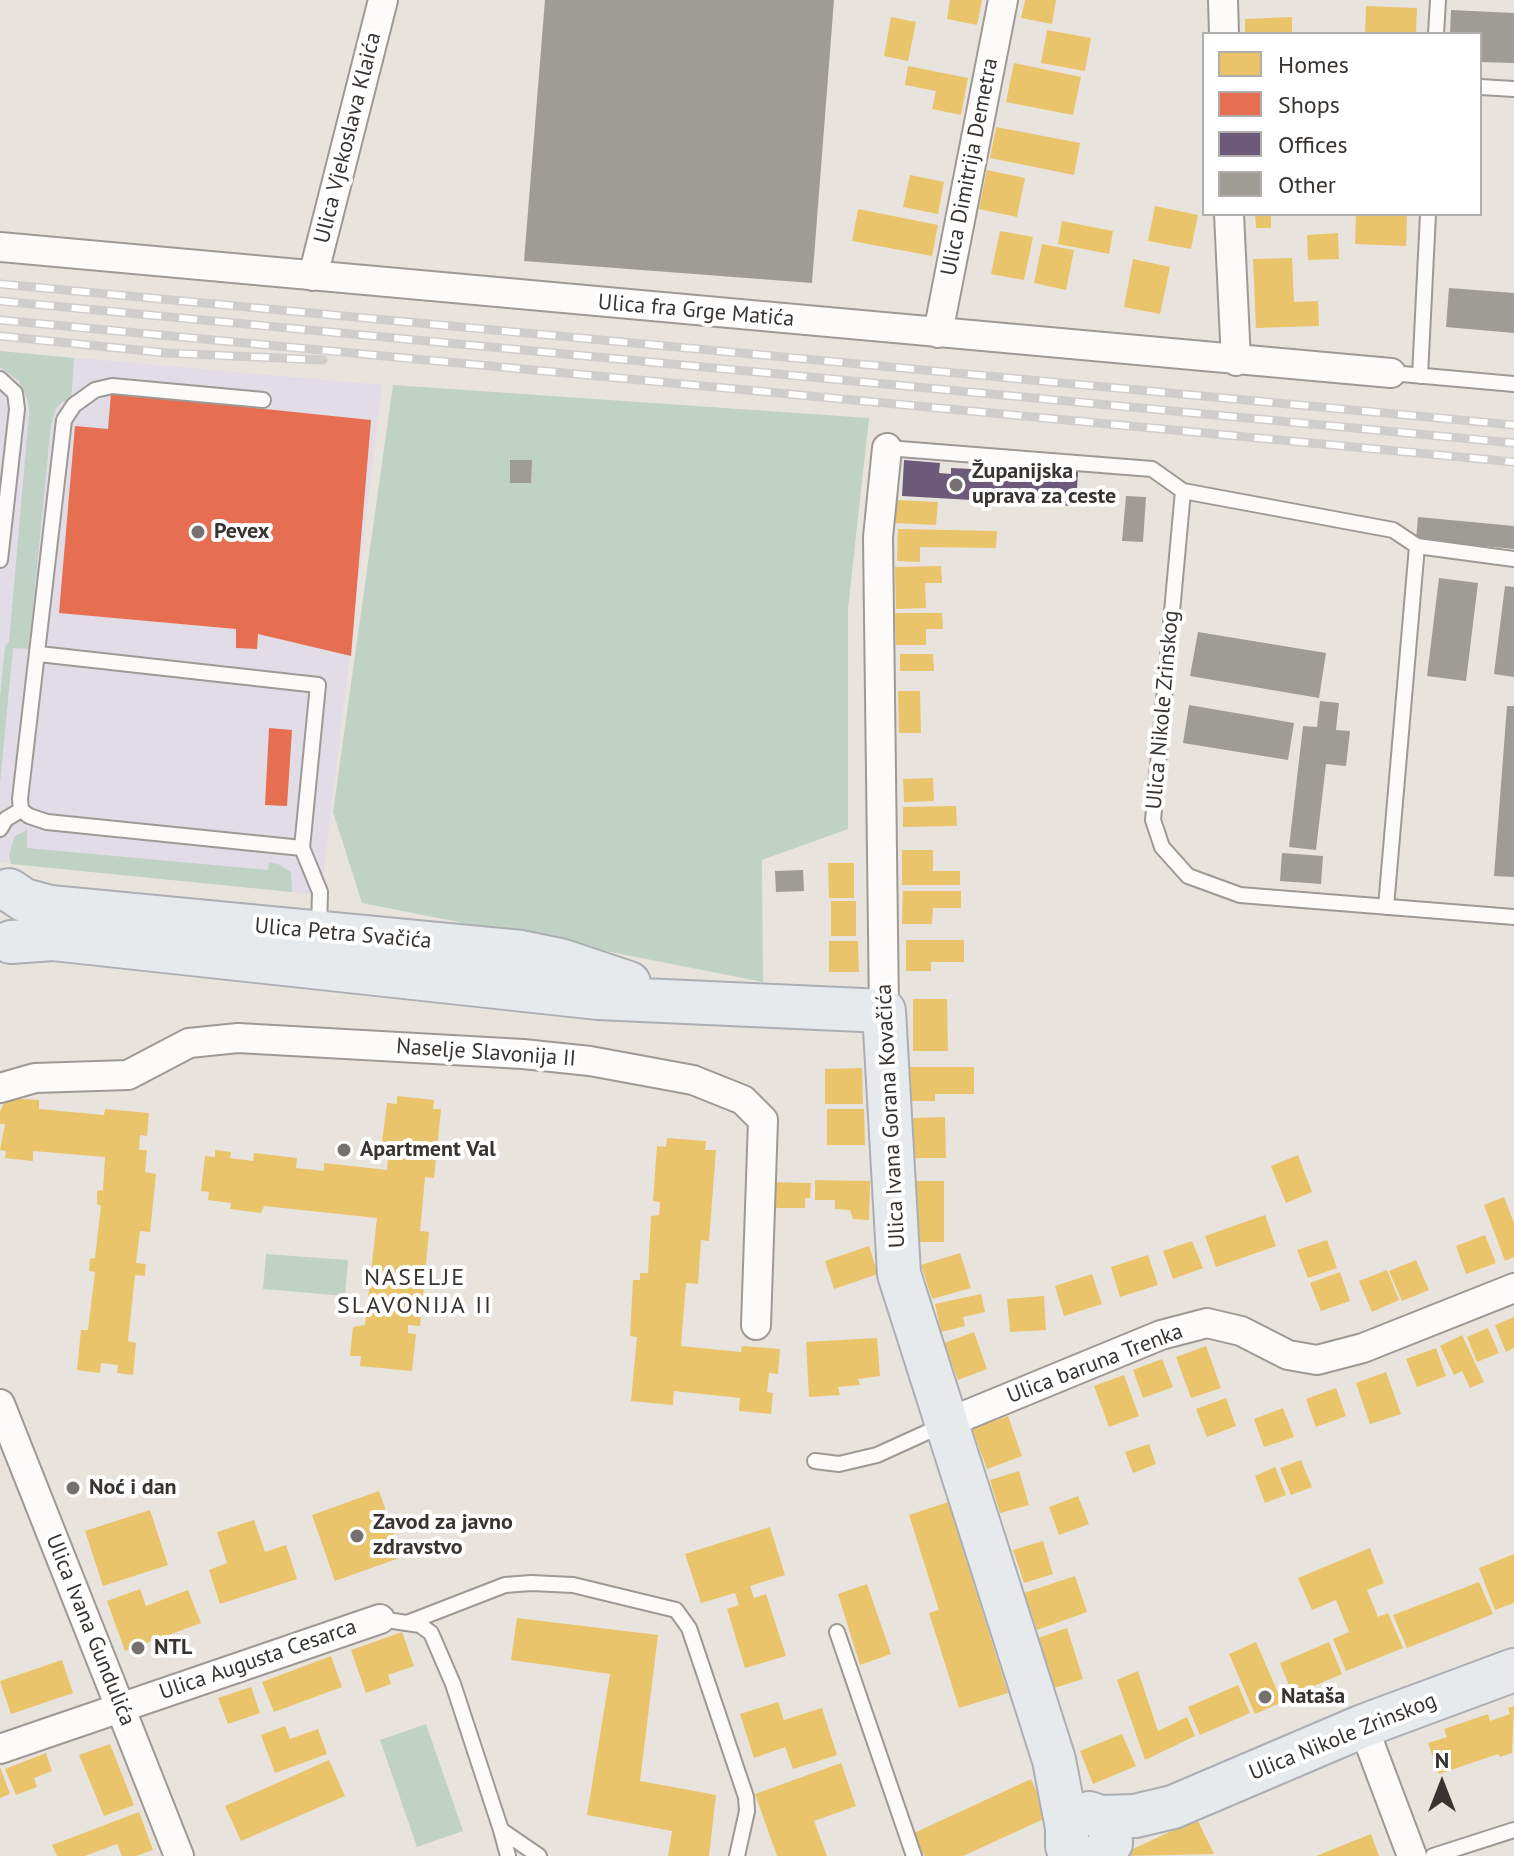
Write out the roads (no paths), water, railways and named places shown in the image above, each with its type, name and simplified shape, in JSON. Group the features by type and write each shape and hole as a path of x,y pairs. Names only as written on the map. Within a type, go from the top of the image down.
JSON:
{"main road":[{"name":"Ulica Petra Svačića","path":"3,883 24,900 50,907 521,952 560,960 675,999"},
{"path":"3,883 19,916 6,947"},
{"name":"Ulica Petra Svačića","path":"6,947 53,939 598,998 675,999 884,1011"},
{"name":"Ulica Ivana Gorana Kovačića","path":"884,1011 899,1274 1054,1760 1091,1837"},
{"name":"Ulica Nikole Zrinskog","path":"1091,1837 1173,1807 1363,1726 1514,1670"}],"street":[{"name":"Ulica Vjekoslava Klaića","path":"313,276 383,0"},
{"name":"Ulica Dimitrija Demetra","path":"938,333 1003,0"},
{"path":"1223,0 1224,32"},
{"path":"1229,216 1236,361"},
{"name":"Ulica fra Grge Matića","path":"0,247 1391,373"},
{"name":"Ulica Ivana Gorana Kovačića","path":"884,1011 878,537 887,448"},
{"name":"Naselje Slavonija II","path":"0,1088 35,1078 128,1075 189,1043 238,1038 536,1056 590,1061 693,1080 743,1100 763,1120 756,1325"},
{"name":"Ulica baruna Trenka","path":"947,1423 1161,1335 1207,1323 1241,1331 1288,1355 1317,1360 1363,1348 1514,1288"},
{"name":"Ulica Ivana Gundulića","path":"0,1404 179,1856"},
{"name":"Ulica Augusta Cesarca","path":"0,1749 121,1707 393,1621"},
{"path":"1363,1726 1412,1856"}],"lane":[{"path":"1436,32 1438,0"},
{"path":"1482,87 1514,89"},
{"path":"1420,376 1428,216"},
{"path":"1391,373 1514,384"},
{"path":"0,379 15,393 17,409 0,560"},
{"path":"21,810 20,789 39,654 64,420 74,405 95,390 112,386 263,400"},
{"path":"887,448 1152,469 1183,491 1393,530 1417,546 1514,559"},
{"name":"Ulica Nikole Zrinskog","path":"1183,491 1153,820 1162,847 1188,876 1240,895 1514,917"},
{"path":"1386,907 1417,546"},
{"path":"39,654 318,685 302,848 322,902 319,932"},
{"path":"0,829 21,810"},
{"path":"21,810 47,822 302,848"},
{"path":"815,1461 839,1464 877,1455 947,1423"},
{"path":"393,1621 505,1585 531,1583 573,1585 676,1610 689,1628 746,1797 747,1811 737,1856"},
{"path":"393,1621 420,1625 431,1633 453,1684 508,1856"},
{"path":"837,1632 914,1856"},
{"path":"501,1830 539,1856"},
{"path":"1433,1856 1514,1830"}],"railway":[{"path":"0,284 1514,425"},
{"path":"0,301 1514,443"},
{"path":"0,320 1514,462"},
{"path":"0,336 167,353 323,360"}],"place":[{"name":"Županijska uprava za ceste","path":"956,485"},
{"name":"Pevex","path":"198,532"},
{"name":"Apartment Val","path":"344,1150"},
{"name":"Noć i dan","path":"73,1488"},
{"name":"Zavod za javno zdravstvo","path":"357,1536"},
{"name":"NTL","path":"138,1648"},
{"name":"Nataša","path":"1265,1697"}],"district":[{"name":"NASELJE SLAVONIJA II","path":"415,1292"}]}
